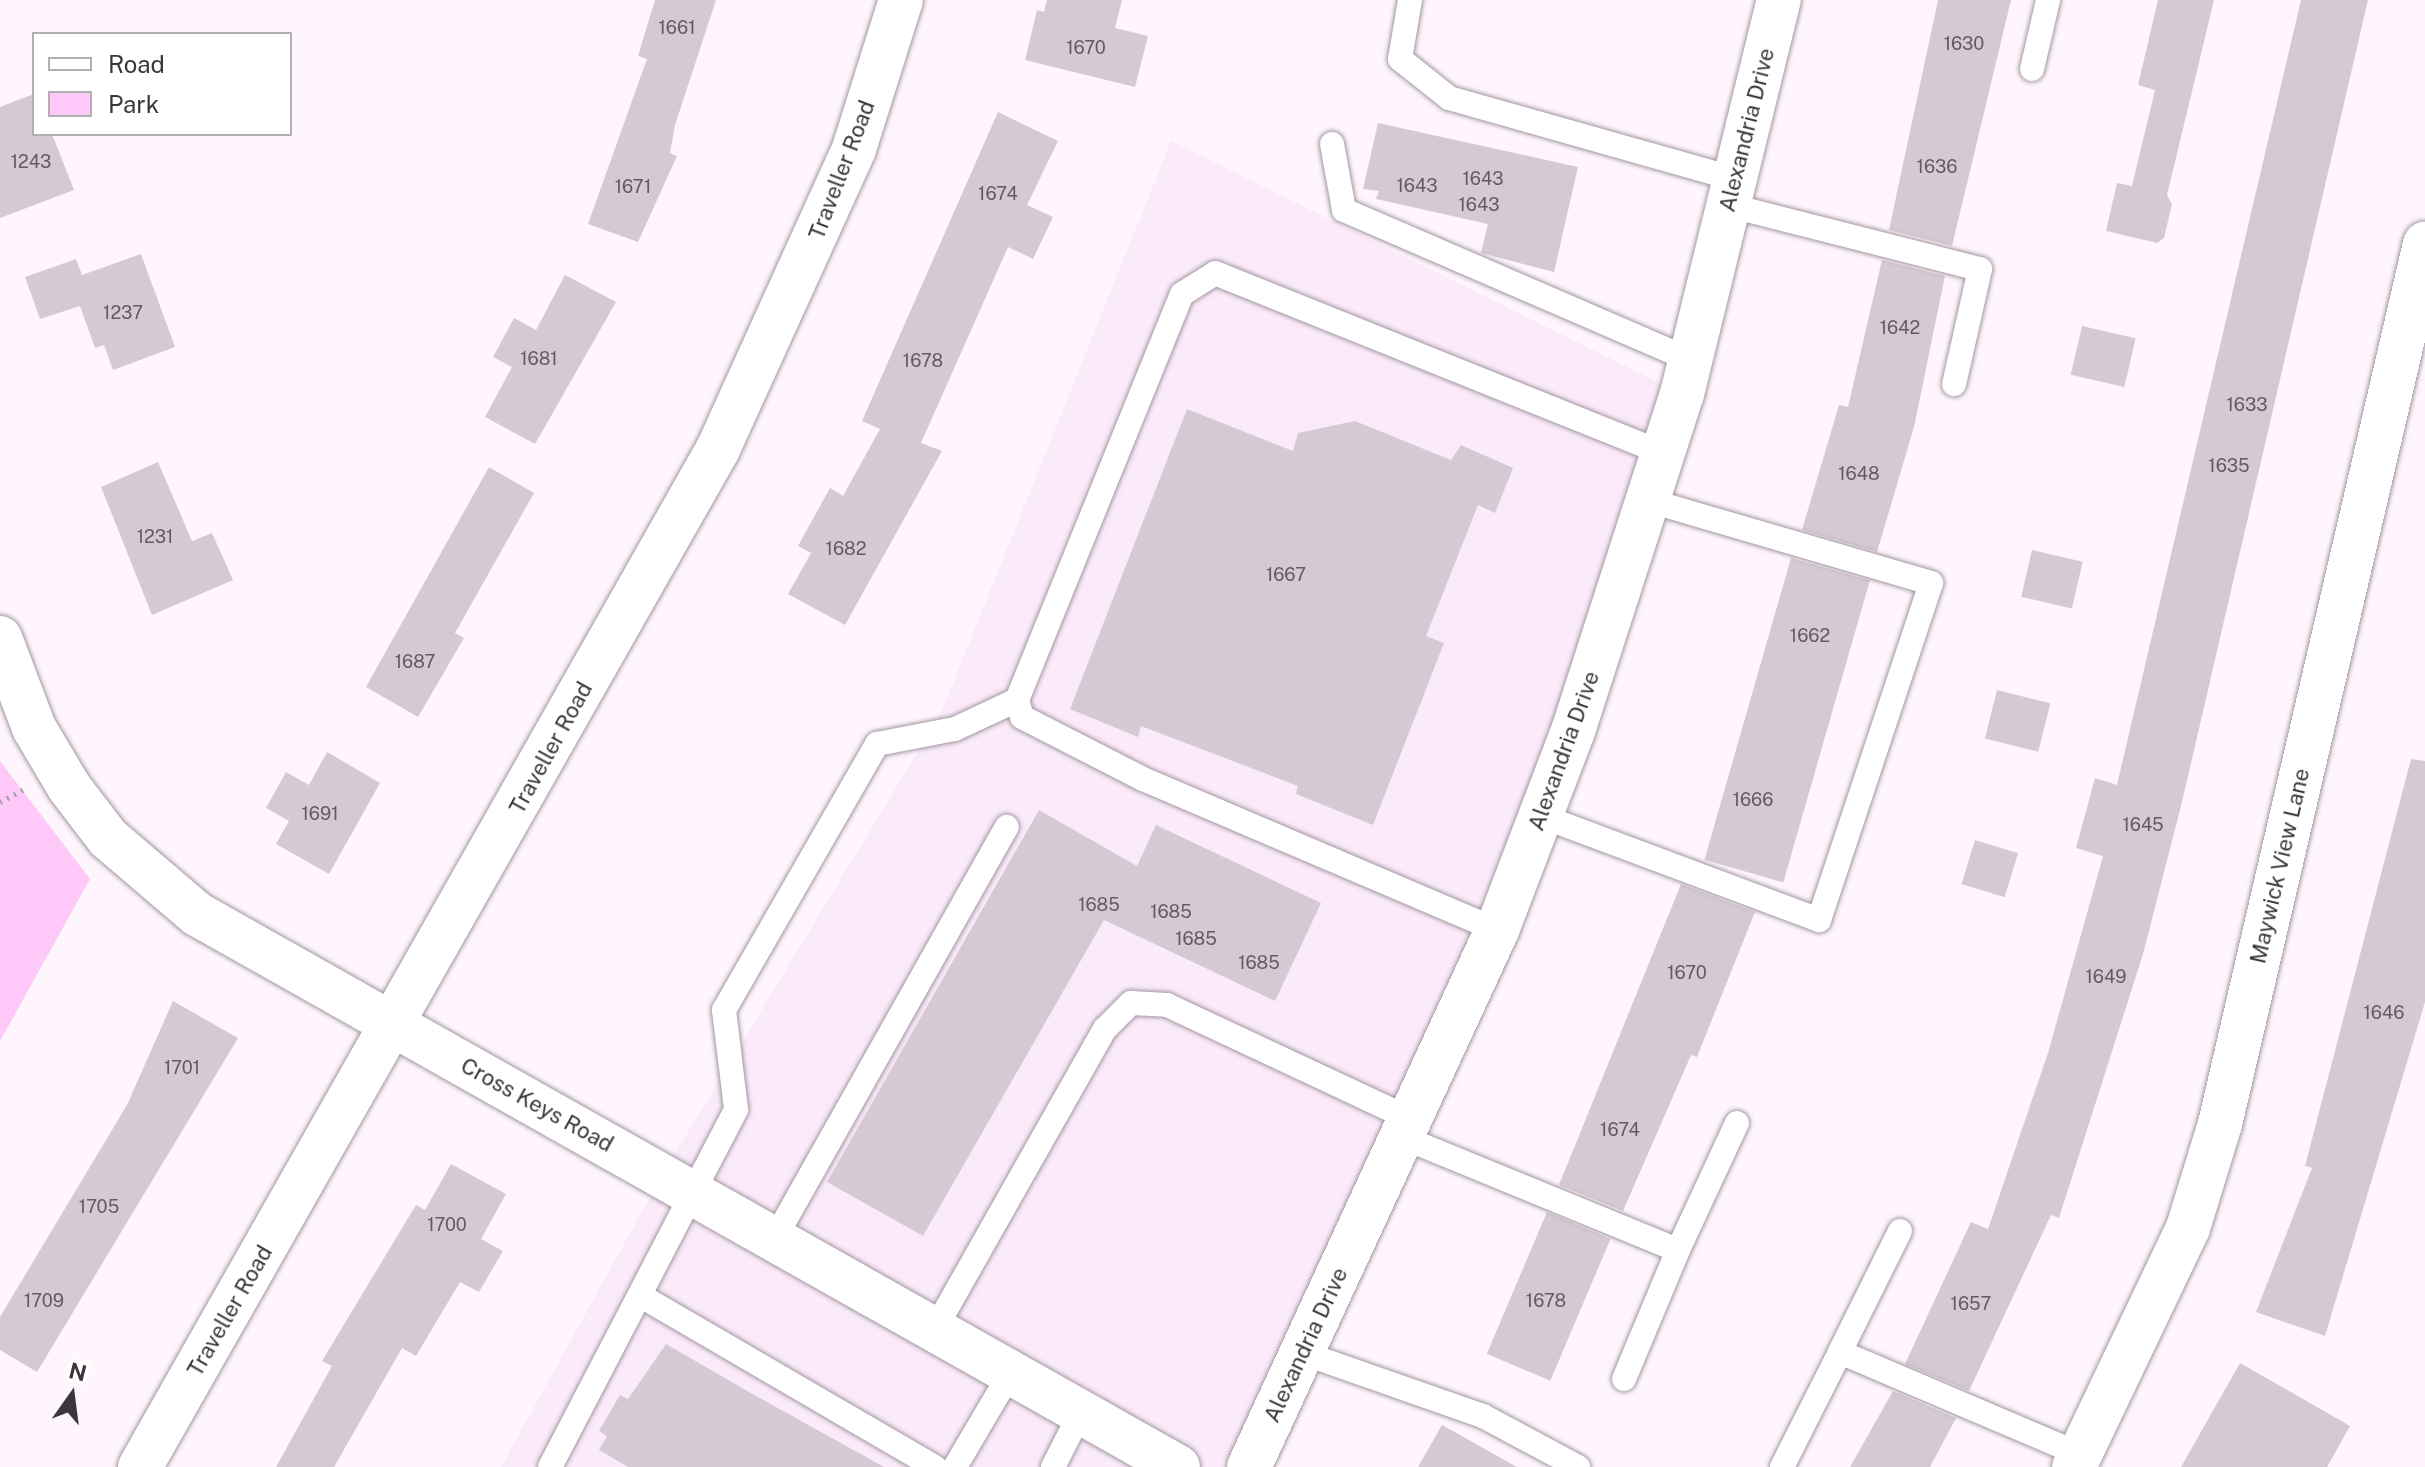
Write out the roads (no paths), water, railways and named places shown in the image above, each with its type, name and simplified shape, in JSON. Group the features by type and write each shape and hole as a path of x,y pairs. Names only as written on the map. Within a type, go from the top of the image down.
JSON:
{"street":[{"name":"Traveller Road","path":"140,1467 395,1025 718,449 854,149 901,0"},
{"name":"Alexandria Drive","path":"1249,1467 1497,930 1541,816 1665,454 1779,0"},
{"name":"Maywick View Lane","path":"2078,1461 2188,1228 2220,1124 2425,244"},
{"name":"Cross Keys Road","path":"0,638 34,728 108,838 197,914 1178,1467"}],"lane":[{"path":"1410,0 1400,59 1449,98 1732,192 1980,269 1954,384"},
{"path":"2032,69 2048,0"},
{"path":"1332,144 1344,210 1690,360"},
{"path":"1497,930 1143,779 1022,717 1017,700 1182,294 1215,273 1665,454"},
{"path":"1541,816 1819,920 1931,583 1651,501"},
{"path":"550,1467 641,1296 738,1099 724,1010 877,744 955,729 1017,700"},
{"path":"775,1238 1007,827"},
{"path":"935,1329 1105,1029 1131,1003 1167,1005 1406,1128 1678,1250"},
{"path":"1624,1379 1678,1250 1737,1123"},
{"path":"1782,1467 1900,1231"},
{"path":"641,1296 935,1467"},
{"path":"1840,1352 2078,1461"},
{"path":"1303,1353 1483,1416 1578,1467"},
{"path":"955,1467 1011,1372"},
{"path":"1053,1467 1081,1412"}]}
